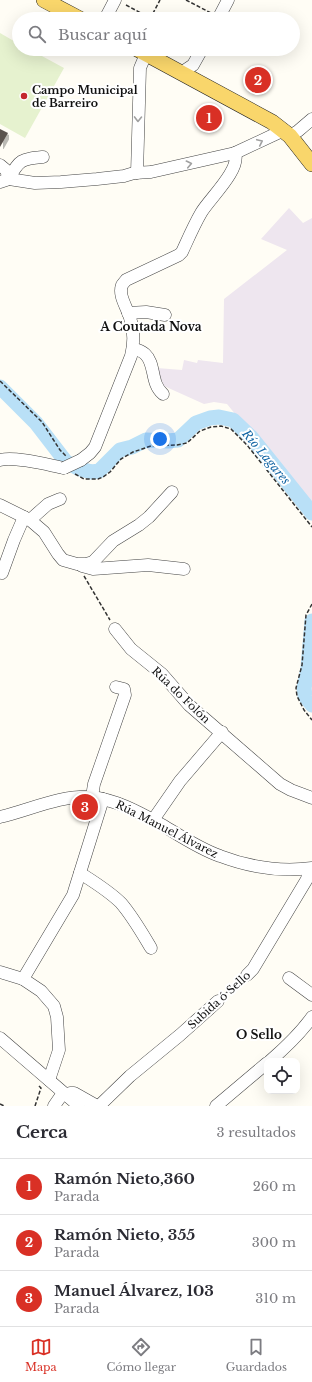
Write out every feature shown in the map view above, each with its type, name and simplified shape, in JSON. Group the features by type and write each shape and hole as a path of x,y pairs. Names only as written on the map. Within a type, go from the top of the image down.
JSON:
{"main road":[{"path":"44,0 67,12"},
{"path":"149,56 272,122 287,133 312,164"}],"street":[{"path":"218,12 228,0"},
{"path":"112,12 120,3"},
{"path":"137,173 141,56"},
{"path":"181,73 193,65 198,56"},
{"path":"5,181 35,183 61,182 110,178 151,172 235,153 287,133 298,131 312,118"},
{"path":"0,460 5,458 72,465 90,453 95,447 133,348 133,327 121,294 122,285 126,280 179,255 182,252 206,204 217,192 233,169 237,158 235,153"},
{"path":"5,181 21,161 26,158 43,157"},
{"path":"0,165 6,170 5,181"},
{"path":"128,313 146,312 164,315"},
{"path":"133,348 144,354 149,360 157,389 163,394"},
{"path":"77,564 93,562 113,541 149,517 172,492"},
{"path":"2,574 14,540 27,518 48,504 60,499"},
{"path":"0,504 27,518 44,532 63,560 93,568 148,565 184,570"},
{"name":"Rúa do Folón","path":"115,629 131,649 162,674 190,705 280,784 312,798"},
{"path":"23,979 73,895 80,873 97,798 94,784 125,695 124,689 116,687"},
{"path":"153,820 180,781 222,732"},
{"name":"Rúa Manuel Álvarez","path":"0,817 70,797 97,798 117,802 153,820 196,845 219,856 245,865 273,869 310,869"},
{"name":"Subida ó Sello","path":"247,975 253,969 307,879 310,869"},
{"path":"80,873 108,892 120,903 151,948"},
{"path":"0,972 23,979 41,991 54,1006 57,1017 59,1050 49,1080"},
{"path":"289,978 312,995"},
{"name":"Subida ó Sello","path":"65,1094 70,1092 74,1093 98,1106 130,1076 180,1035 218,1001"},
{"path":"273,1058 293,1040 312,1017"},
{"path":"0,1038 79,1106"},
{"path":"221,1105 264,1066"},
{"path":"54,1106 65,1094"}],"path":[{"path":"154,12 160,0"},
{"path":"186,0 208,12"},
{"path":"120,3 137,12"},
{"path":"0,381 42,422 60,450 84,479 103,478 121,460 133,452 151,446 177,445 186,443 200,431 211,426 221,426 231,429 247,445 312,527"},
{"path":"77,564 115,629"},
{"path":"312,604 306,615 302,665 296,688 297,696 304,710 312,720"},
{"name":"Subida ó Sello","path":"218,1001 247,975"},
{"path":"35,1106 41,1088 33,1078 39,1071"},
{"path":"0,1104 4,1106"}],"shaded area":[{"path":"289,208 303,223 312,218 312,508 227,404 214,402 204,404 164,386 157,368 182,370 184,360 197,363 198,360 223,363 224,299 287,250 261,239"},
{"path":"312,650 312,699 307,696 306,689"}],"green space":[{"name":"Campo Municipal de Barreiro","path":"0,33 12,40 12,56 42,56 64,68 25,138 0,124"}],"building":[{"path":"0,129 8,133 0,147"}],"waterway":[{"name":"Río Lagares","path":"0,387 36,423 66,462 80,469 92,472 99,471 120,450 132,447 146,440 178,440 196,423 210,418 219,417 233,420 251,437 312,513"},
{"name":"Río Lagares","path":"312,621 308,668 304,688 305,696 312,705"}],"place":[{"name":"Ramón Nieto, 355","path":"258,80"},
{"name":"Campo Municipal de Barreiro","path":"24,96"},
{"name":"Ramón Nieto,360","path":"209,118"},
{"name":"Manuel Álvarez, 103","path":"85,807"}],"district":[{"name":"A Coutada Nova","path":"151,327"},
{"name":"O Sello","path":"259,1035"}]}
